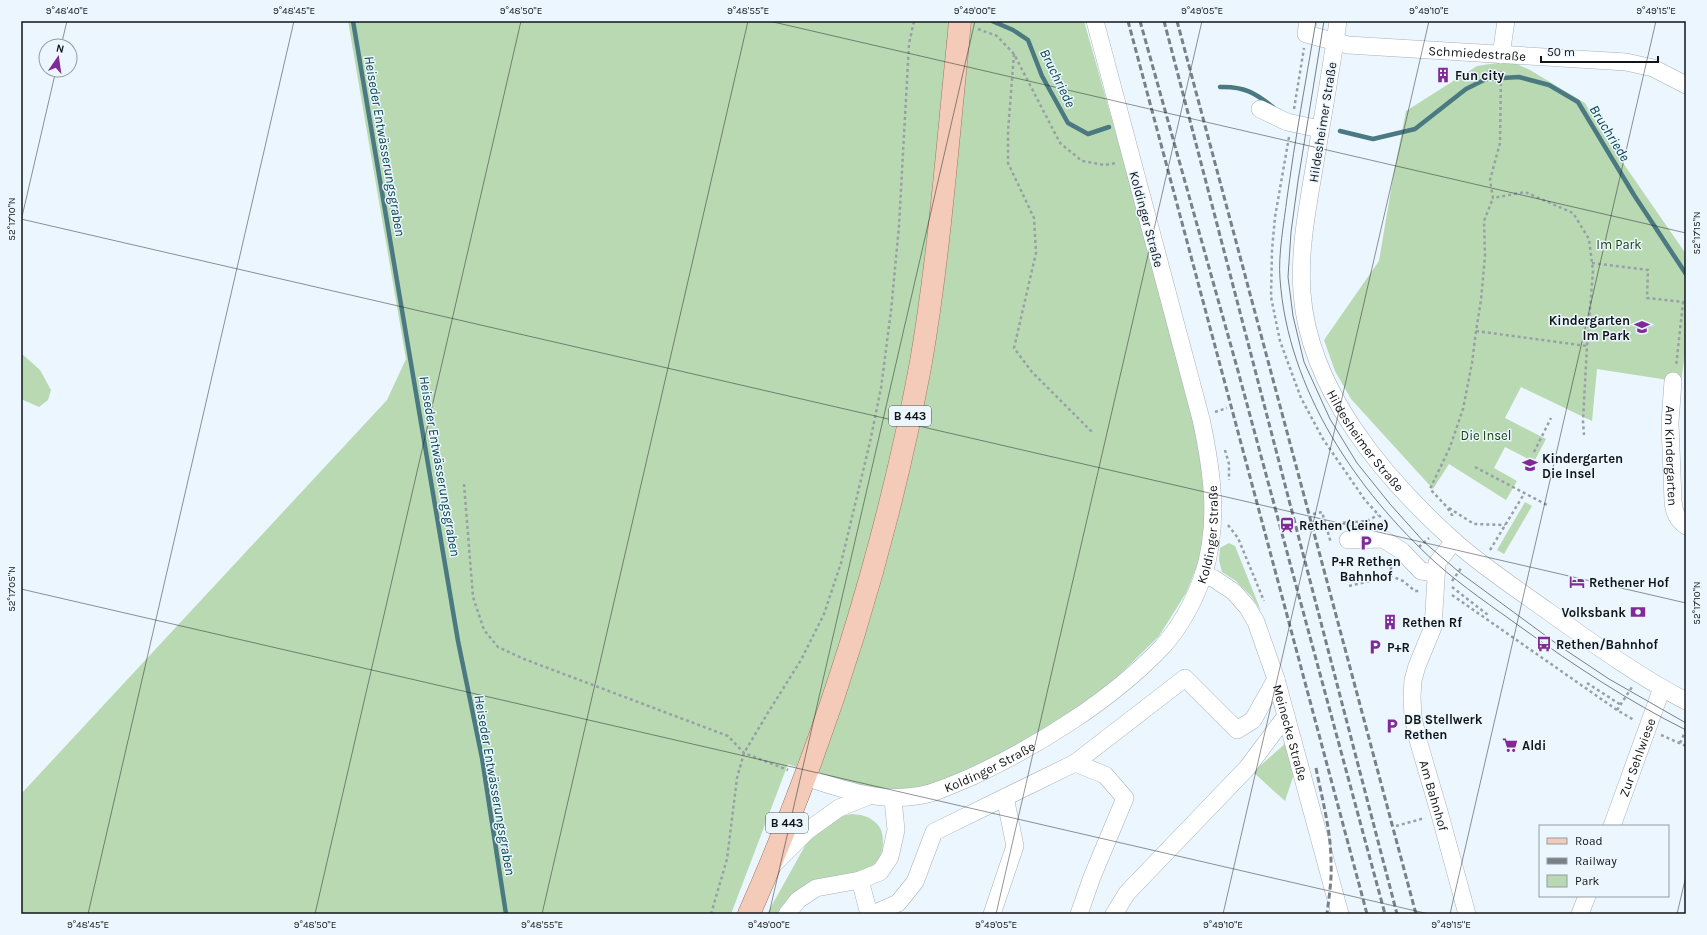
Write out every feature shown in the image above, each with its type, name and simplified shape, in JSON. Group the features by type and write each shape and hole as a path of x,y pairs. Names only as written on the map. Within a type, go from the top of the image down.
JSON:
{"main road":[{"name":"B 443","path":"749,914 769,869 805,777 842,674 868,586 902,453 921,362 934,269 958,43 966,24"}],"street":[{"name":"Koldinger Straße","path":"805,777 869,796 893,798 918,796 953,784 988,768 1039,742 1105,697 1164,645 1190,606 1203,575 1211,546 1213,518 1209,456 1095,21"},
{"path":"1308,21 1306,34 1335,42"},
{"name":"Hildesheimer Straße","path":"1338,21 1304,231 1301,266 1302,296 1313,349 1338,403 1365,443 1394,480 1454,541 1505,581 1641,675 1686,701"},
{"path":"1501,55 1506,21"},
{"name":"Schmiedestraße","path":"1335,42 1348,45 1626,62 1653,68 1686,85"},
{"path":"1260,109 1287,122 1320,129"},
{"name":"Am Kindergarten","path":"1673,381 1670,422 1673,502 1674,513 1679,521 1686,526"},
{"path":"1344,534 1383,539 1402,551 1421,571 1435,573"},
{"name":"Am Bahnhof","path":"1454,541 1437,563 1435,573 1433,627 1417,666 1413,680 1412,697 1413,718 1467,914"},
{"name":"Meinecke Straße","path":"1203,575 1213,578 1234,592 1248,608 1256,622 1276,679 1340,914"},
{"path":"873,914 898,903 915,882 934,832 1075,763 1184,678 1237,730 1253,720 1276,679"},
{"name":"Zur Sehlwiese","path":"1612,825 1662,688"},
{"path":"1114,914 1127,893 1248,768 1286,716"},
{"path":"1075,763 1105,775 1125,798 1079,914"},
{"path":"769,869 807,831 839,808 869,796"},
{"path":"992,914 1015,846 1005,797"},
{"path":"787,914 798,900 816,888 860,880 880,872 890,857 896,830 893,798"},
{"path":"860,880 868,914"},
{"path":"1580,914 1587,897"}],"path":[{"path":"711,914 727,859 737,778 744,753 801,660 824,614 841,563 870,442 881,388 891,311 899,226 909,44 914,21"},
{"path":"966,24 997,36 1014,54 1060,143 1082,161 1105,165 1131,160"},
{"path":"1014,54 1008,131 1008,163 1034,218 1036,253 1014,348 1032,372 1093,433"},
{"path":"1452,515 1447,507 1430,489 1450,447 1463,409 1472,363 1481,300 1485,256 1484,221 1493,198 1490,180 1500,143 1501,73"},
{"path":"1493,198 1525,192 1573,213 1589,238 1592,263 1586,346 1583,422 1584,435"},
{"path":"1592,263 1648,270 1646,298 1683,302 1677,359 1673,381"},
{"path":"1476,331 1586,346"},
{"path":"1219,410 1227,408"},
{"path":"1534,452 1551,418"},
{"path":"1330,450 1365,500 1388,525"},
{"path":"1475,467 1547,505"},
{"path":"464,484 473,597 484,630 498,647 524,659 728,736 744,753 805,777"},
{"path":"1488,615 1450,585 1478,546 1488,554 1524,494"},
{"path":"1447,507 1474,524 1506,525"},
{"path":"1313,514 1320,512"},
{"path":"1344,534 1341,523 1367,521 1378,515"},
{"path":"1213,518 1223,519 1238,538 1265,604"},
{"path":"1414,552 1431,536"},
{"path":"1391,576 1392,563"},
{"path":"1349,586 1391,576 1403,581 1415,591"},
{"path":"1435,590 1446,591 1617,710 1647,728 1686,746"},
{"path":"1617,710 1641,675"},
{"path":"1586,683 1621,705"},
{"path":"1680,743 1686,730"},
{"path":"1396,826 1405,823"}],"green space":[{"path":"348,21 1084,21 1167,314 1207,476 1204,549 1186,593 1159,636 1104,690 1034,738 950,779 918,791 892,792 823,777 788,764 731,914 21,914 21,794 387,400 406,359"},
{"path":"1510,61 1530,70 1585,103 1603,134 1686,254 1686,346 1681,382 1597,369 1592,421 1521,387 1505,418 1546,439 1534,462 1505,447 1494,468 1517,481 1506,500 1449,464 1433,489 1351,399 1335,371 1324,340 1379,261 1406,111 1477,66"},
{"path":"21,353 40,370 51,390 48,400 39,407 21,399"},
{"path":"1525,502 1532,506 1504,554 1497,550"},
{"path":"1229,543 1235,546 1261,611 1251,596 1236,581 1222,572 1219,560 1220,548"},
{"path":"1286,743 1295,771 1285,801 1253,772"},
{"path":"852,814 863,815 874,821 881,830 883,843 880,856 873,865 863,871 811,883 800,888 791,896 779,914 767,914 806,844 837,817"}],"waterway":[{"name":"Heiseder Entwässerungsgraben","path":"353,21 458,641 482,758 506,914"},
{"name":"Bruchriede","path":"992,21 1013,30 1028,40 1042,76 1068,123 1088,134 1109,127"},
{"name":"Bruchriede","path":"1340,131 1373,139 1415,129 1466,89 1486,79 1519,77 1549,85 1578,102 1634,195 1686,274"},
{"name":"Bruchriede","path":"1220,87 1249,91 1273,107"}],"tram line":[{"path":"1316,21 1290,176 1282,238 1280,279 1286,320 1296,360 1312,398 1331,435 1354,470 1379,503 1407,534 1446,572 1489,605 1582,669 1643,707 1686,730"},
{"path":"1324,21 1298,181 1291,232 1288,277 1293,316 1304,362 1330,419 1357,463 1390,504 1424,542 1459,572 1561,647 1609,679 1686,723"}],"railway":[{"path":"1128,21 1367,914"},
{"path":"1140,21 1238,371 1385,914"},
{"path":"1164,21 1397,914"},
{"path":"1177,21 1416,914"},
{"path":"1316,768 1326,815 1331,850 1331,875 1327,914"}],"place":[{"name":"Fun city","path":"1443,75"},
{"name":"Kindergarten Im Park","path":"1642,327"},
{"name":"Kindergarten Die Insel","path":"1530,465"},
{"name":"Rethen (Leine)","path":"1287,525"},
{"name":"P+R Rethen Bahnhof","path":"1366,543"},
{"name":"Rethener Hof","path":"1577,582"},
{"name":"Volksbank","path":"1638,612"},
{"name":"Rethen Rf","path":"1390,622"},
{"name":"Rethen/Bahnhof","path":"1544,644"},
{"name":"P+R","path":"1375,647"},
{"name":"DB Stellwerk Rethen","path":"1392,726"},
{"name":"Aldi","path":"1510,745"}],"park label":[{"name":"Im Park","path":"1619,244"},
{"name":"Die Insel","path":"1486,435"}]}
